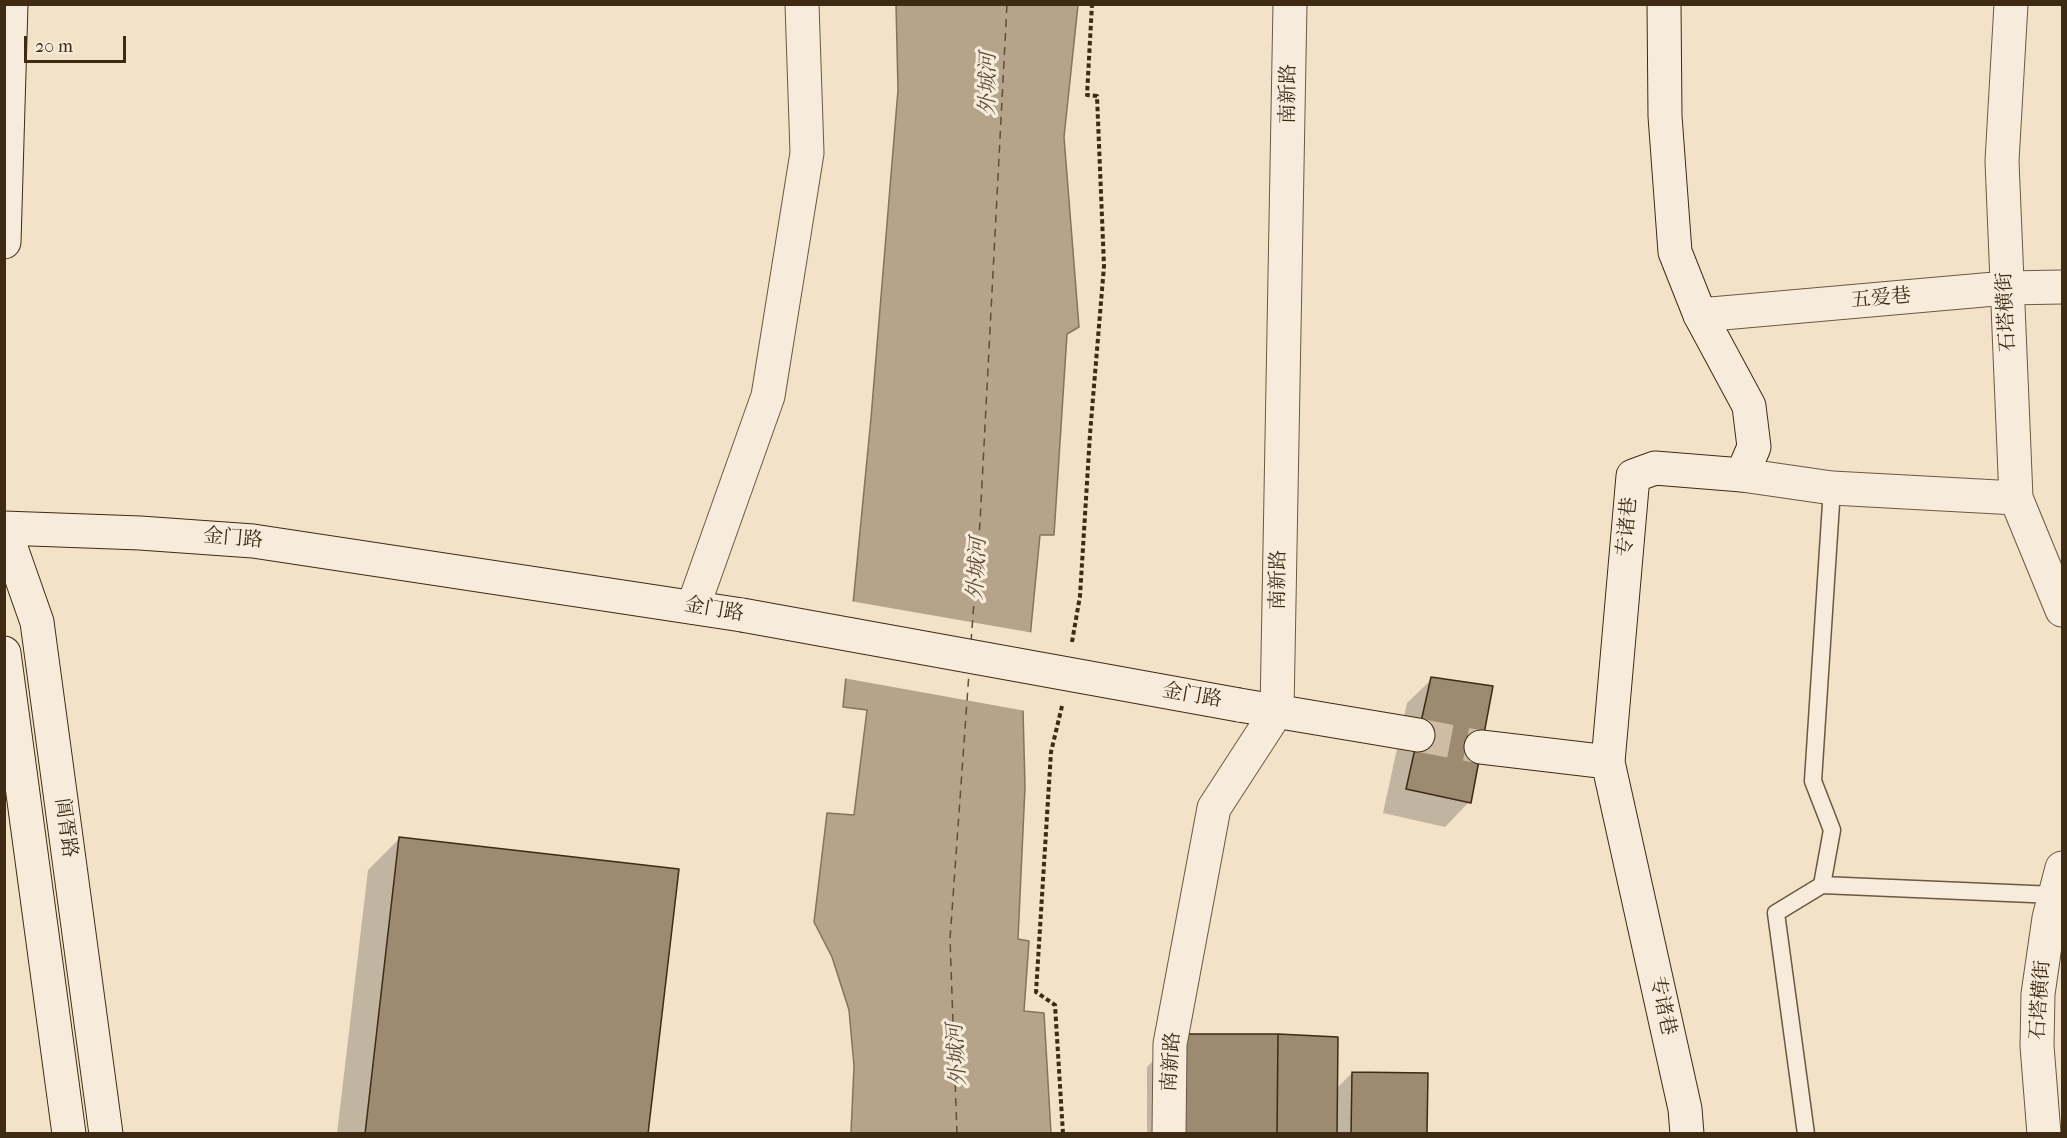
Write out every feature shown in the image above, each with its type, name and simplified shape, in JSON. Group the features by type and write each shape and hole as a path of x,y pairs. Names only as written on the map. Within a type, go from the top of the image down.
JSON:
{"street":[{"path":"4,242 11,4"},
{"path":"693,606 768,396 807,153 802,4"},
{"name":"南新路","path":"1169,1134 1170,1044 1214,808 1277,711 1290,4"},
{"path":"1664,4 1665,116 1675,252 1700,315 1749,406 1754,447 1742,475 1832,488 2016,498"},
{"name":"石塔横街","path":"2011,4 2002,161 2016,498 2062,610"},
{"name":"五爱巷","path":"1700,315 2006,288 2062,287"},
{"name":"专诸巷","path":"1687,1134 1684,1109 1608,762 1633,476 1655,468 1742,475"},
{"name":"金门路","path":"4,528 140,533 253,541 693,606 1239,705 1418,735"},
{"name":"阊胥路","path":"4,528 37,622 106,1134"},
{"name":"阊胥路","path":"4,653 69,1134"},
{"path":"1482,747 1608,762"},
{"name":"石塔横街","path":"2044,1134 2050,1046 2038,994 2049,918 2059,881"}],"lane":[{"path":"1822,885 1832,830 1813,781 1832,488"},
{"path":"1806,1134 1776,913 1822,885 2059,881"}],"path":[{"path":"1072,643 1080,596 1104,266 1097,96 1087,95 1092,4"},
{"path":"1063,700 1051,752 1036,992 1055,1005 1063,1134"}],"water":[{"name":"外城河","path":"896,5 1078,5 1064,137 1079,327 1067,334 1054,535 1040,535 1023,710 1025,787 1018,939 1029,941 1024,1011 1044,1013 1051,1133 851,1133 854,1066 849,1010 832,957 814,922 827,813 854,815 867,710 843,707 871,418 898,90"}],"pier":[{"path":"850,601 1034,633 1026,711 843,678"}],"building":[{"path":"1431,677 1493,686 1471,803 1406,789"},
{"path":"399,837 679,869 648,1134 365,1134"},
{"path":"1178,1034 1278,1034 1277,1134 1178,1134"},
{"path":"1278,1034 1338,1037 1337,1134 1277,1134"},
{"path":"1352,1072 1428,1073 1427,1134 1351,1134"}],"ferry route":[{"path":"971,642 980,522 1007,4"},
{"path":"957,1134 950,939 969,673"}],"tunnel":[{"path":"1418,735 1481,747"}]}
